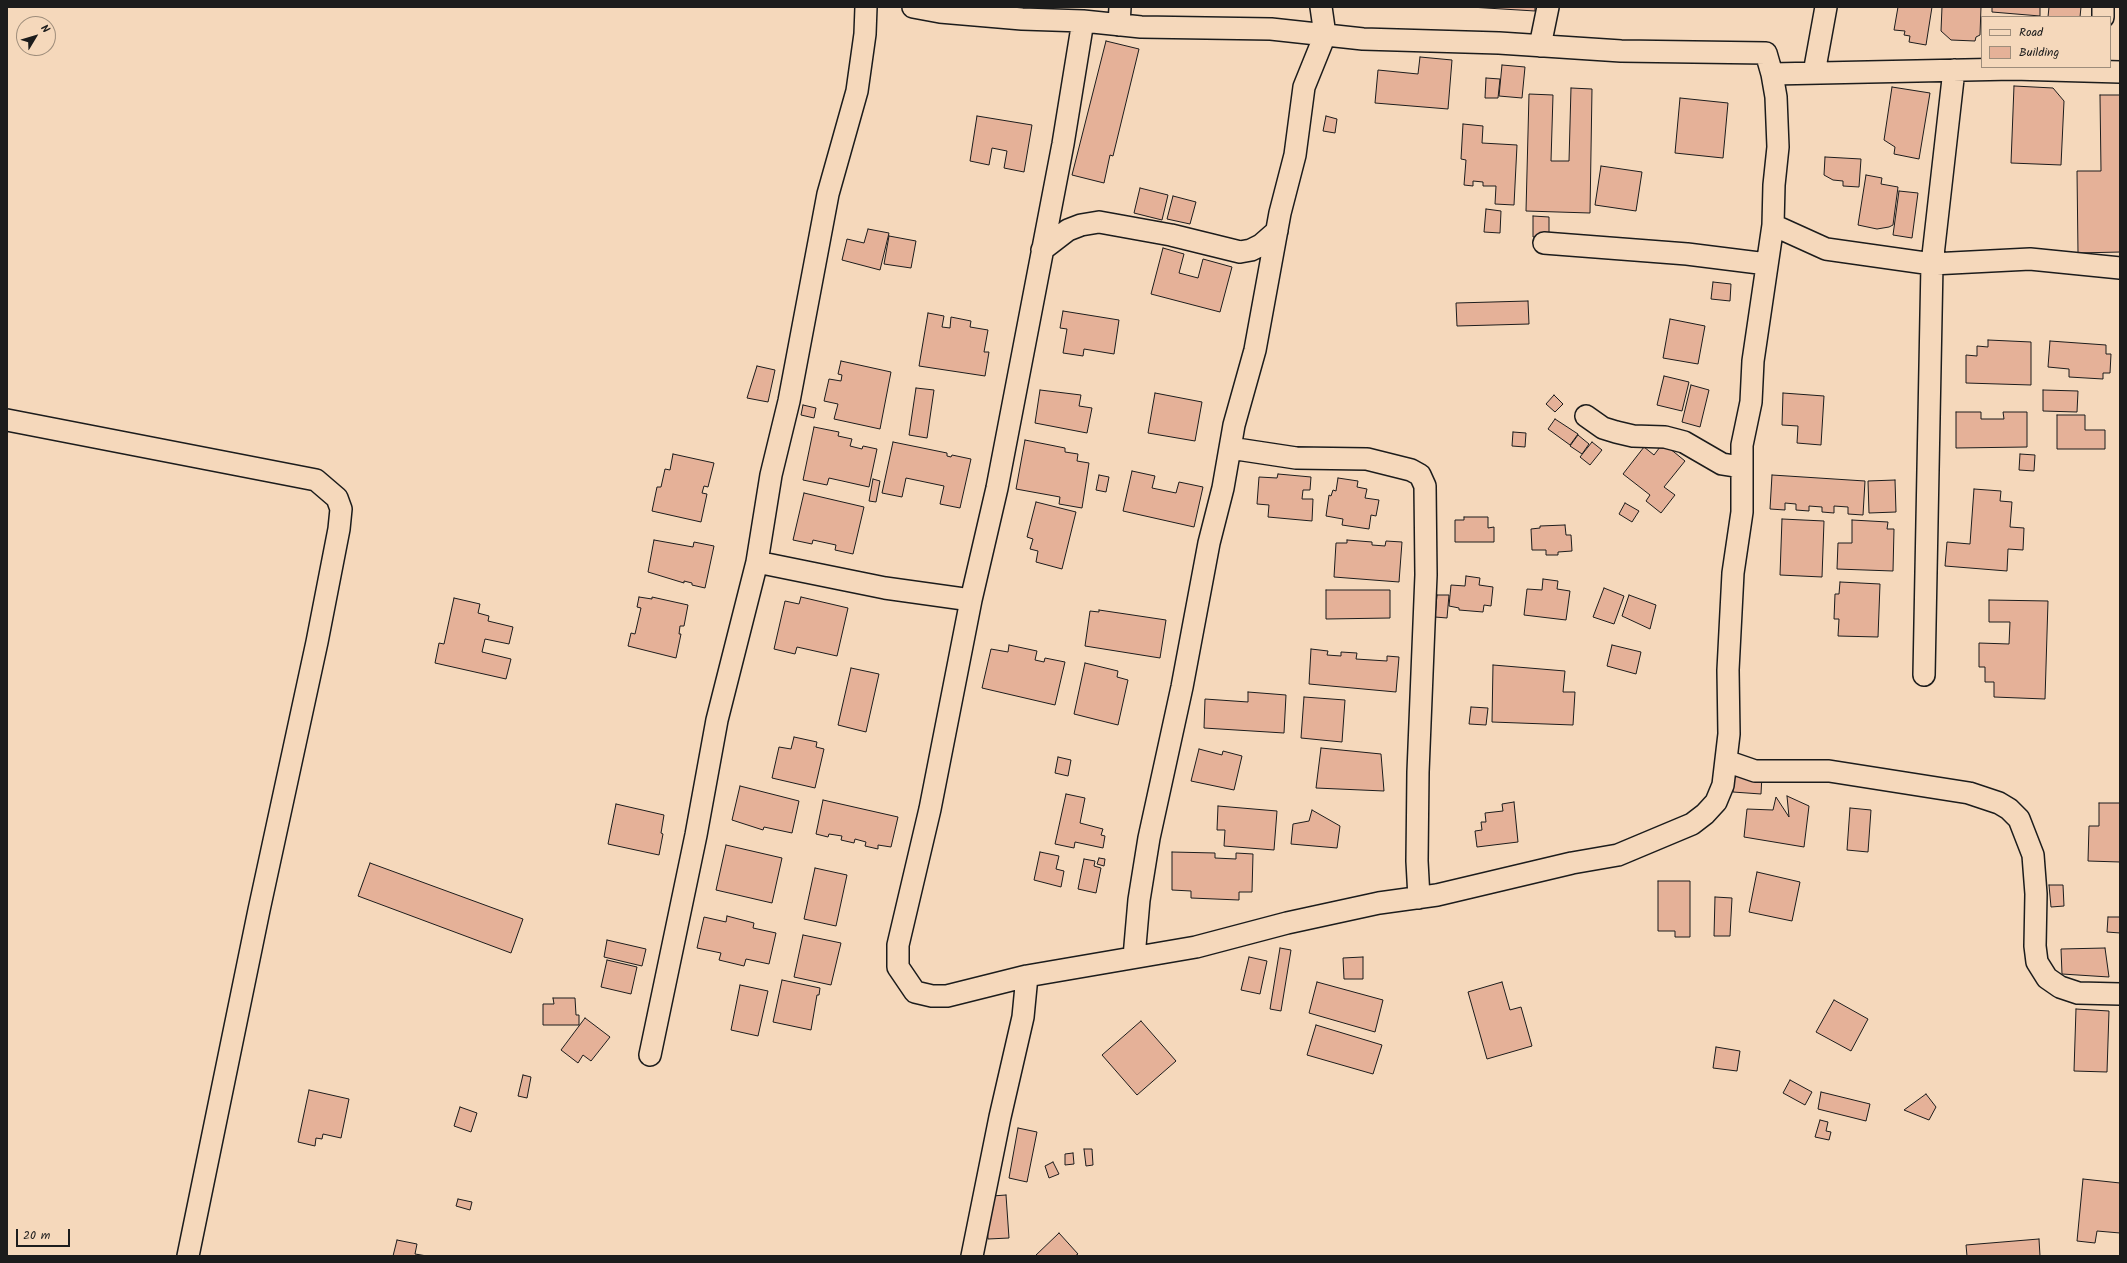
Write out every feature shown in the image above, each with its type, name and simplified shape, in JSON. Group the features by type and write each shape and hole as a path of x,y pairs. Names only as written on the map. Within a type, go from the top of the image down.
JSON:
{"street":[{"path":"650,1055 696,835 717,720 757,562 772,475 789,401 828,194 857,91 865,34 866,7"},
{"path":"913,7 940,12 1022,19 1083,21 1119,16 1271,29 1363,39 1540,46 1621,51 1766,53 1776,97 1778,147 1774,185 1773,225 1753,361 1751,402 1742,445 1742,512 1733,573 1728,670 1729,734 1726,761 1723,785 1716,802 1705,814 1692,824 1618,855 1572,863 1438,895 1379,903 1287,923 1196,947 1028,976 947,996 932,996 915,992 898,967 898,945 930,809 971,600 997,488 1063,144 1083,21"},
{"path":"1134,957 1138,900 1149,838 1182,687 1209,543 1223,488 1234,425 1254,350 1277,231 1295,155 1304,87 1325,35 1321,7"},
{"path":"1540,46 1548,7"},
{"path":"1814,73 1826,7"},
{"path":"1772,74 1954,70 2108,70"},
{"path":"1924,674 1932,264 1954,70"},
{"path":"1042,250 1068,230 1081,224 1099,222 1171,235 1240,252 1251,250 1261,245 1277,231"},
{"path":"1773,225 1826,249 1932,264 2030,259 2120,268"},
{"path":"1544,243 1687,254 1767,264"},
{"path":"1586,416 1603,428 1609,430 1632,436 1665,437 1684,442 1722,464 1741,467"},
{"path":"7,420 316,480 337,498 341,509 339,529 317,642 259,910 188,1256"},
{"path":"1230,448 1296,458 1367,459 1411,470 1420,475 1425,486 1426,575 1418,772 1417,861 1419,898"},
{"path":"757,562 885,588 971,600"},
{"path":"1726,761 1756,771 1829,771 1969,793 2009,808 2019,819 2033,855 2036,894 2035,946 2037,962 2048,978 2060,987 2078,993 2120,994"},
{"path":"972,1256 1000,1117 1023,1017 1028,976"}],"building":[{"path":"1470,7 1535,7 1535,11"},
{"path":"1898,7 1932,7 1926,45 1909,42 1910,36 1904,35 1905,31 1894,30"},
{"path":"1942,7 1981,7 1980,35 1976,37 1975,41 1951,40 1941,31"},
{"path":"1992,7 2040,7 2040,16 1992,12"},
{"path":"2049,7 2081,7 2080,16 2048,16"},
{"path":"1106,41 1139,49 1113,156 1110,155 1104,183 1072,175"},
{"path":"1420,57 1452,60 1448,109 1375,103 1378,70 1418,74"},
{"path":"1502,65 1525,67 1522,98 1499,96"},
{"path":"1486,78 1500,79 1498,98 1485,98"},
{"path":"2014,86 2053,88 2064,101 2061,165 2011,163"},
{"path":"1892,87 1930,93 1919,159 1894,154 1895,147 1884,140"},
{"path":"1571,88 1592,89 1590,213 1526,211 1529,94 1553,95 1551,161 1569,161"},
{"path":"2100,95 2120,95 2120,252 2078,253 2077,171 2101,171"},
{"path":"1680,98 1728,103 1723,158 1675,153"},
{"path":"977,116 1032,125 1024,172 1004,168 1007,151 992,148 989,165 970,161"},
{"path":"1326,116 1337,119 1335,133 1323,131"},
{"path":"1463,124 1483,126 1482,143 1517,145 1514,205 1495,204 1496,186 1483,186 1483,182 1473,181 1473,186 1464,185 1466,160 1461,159"},
{"path":"1825,157 1861,159 1859,187 1843,186 1843,181 1833,180 1824,175"},
{"path":"1601,166 1642,172 1636,211 1595,205"},
{"path":"1866,175 1882,178 1881,184 1898,187 1893,225 1889,227 1877,229 1858,225"},
{"path":"1140,188 1168,195 1162,220 1134,213"},
{"path":"1899,191 1918,193 1912,238 1893,235"},
{"path":"1173,196 1196,202 1190,224 1167,219"},
{"path":"1486,209 1501,211 1500,233 1484,232"},
{"path":"1533,216 1549,217 1549,238 1533,237"},
{"path":"868,229 889,233 880,270 842,260 847,239 864,243"},
{"path":"889,236 916,241 911,268 884,264"},
{"path":"1163,248 1184,254 1179,273 1198,278 1203,259 1232,267 1220,312 1151,294"},
{"path":"1713,282 1731,284 1730,301 1711,299"},
{"path":"1528,301 1529,324 1457,326 1456,303"},
{"path":"1063,311 1119,320 1114,354 1084,349 1083,356 1063,353 1067,329 1060,328"},
{"path":"928,313 944,316 942,327 950,328 951,317 971,321 970,327 988,330 984,352 989,352 985,376 919,366"},
{"path":"1670,319 1705,326 1698,364 1663,358"},
{"path":"1988,340 2031,342 2031,385 1966,383 1966,355 1977,356 1977,346 1988,347"},
{"path":"2050,341 2106,345 2106,354 2111,354 2110,373 2103,373 2103,379 2069,377 2069,369 2048,367"},
{"path":"841,361 891,372 880,429 834,419 838,404 824,401 829,379 841,381 842,375 838,374"},
{"path":"757,366 775,370 768,402 747,398"},
{"path":"1664,376 1689,382 1682,411 1657,405"},
{"path":"1691,385 1709,390 1700,427 1682,422"},
{"path":"916,388 934,390 927,438 909,435"},
{"path":"1040,390 1081,395 1079,406 1092,408 1087,433 1035,423"},
{"path":"2043,390 2078,391 2077,412 2043,411"},
{"path":"1155,393 1202,402 1195,441 1148,433"},
{"path":"1783,393 1824,396 1821,445 1797,443 1798,426 1782,425"},
{"path":"1554,395 1563,404 1555,412 1546,404"},
{"path":"803,405 816,408 814,418 801,415"},
{"path":"1956,412 1981,412 1981,419 2004,419 2003,412 2027,412 2027,447 1956,448"},
{"path":"2057,415 2085,415 2085,430 2105,430 2105,449 2057,449"},
{"path":"1555,419 1578,434 1570,445 1548,429"},
{"path":"814,427 839,432 838,436 852,439 850,446 862,449 863,446 877,449 869,487 829,478 827,485 803,480"},
{"path":"1513,432 1526,433 1525,447 1512,446"},
{"path":"1578,435 1589,444 1582,454 1570,446"},
{"path":"1025,440 1065,448 1065,452 1078,454 1077,461 1089,463 1082,508 1059,504 1060,497 1016,489"},
{"path":"893,442 947,453 947,456 951,457 952,455 971,459 960,508 940,504 944,486 906,478 902,497 882,493"},
{"path":"1592,442 1602,450 1590,465 1580,457"},
{"path":"1663,443 1685,461 1664,487 1675,495 1661,513 1646,501 1650,495 1623,474 1644,447 1654,455"},
{"path":"673,454 714,463 708,487 704,486 702,493 707,494 701,522 652,511 657,487 661,487 665,469 670,470"},
{"path":"2020,454 2035,455 2034,471 2019,470"},
{"path":"1132,471 1155,476 1152,488 1176,493 1179,482 1203,487 1194,527 1123,511"},
{"path":"1278,474 1311,477 1310,490 1303,490 1302,499 1313,499 1312,521 1268,517 1269,505 1257,504 1259,477 1277,478"},
{"path":"1099,475 1109,477 1106,492 1096,490"},
{"path":"1772,475 1865,481 1863,515 1848,514 1848,507 1834,506 1834,513 1822,512 1822,507 1809,506 1809,511 1796,510 1796,504 1785,503 1785,510 1770,509"},
{"path":"1338,478 1358,481 1357,487 1367,489 1365,498 1379,500 1376,516 1371,515 1369,529 1342,525 1343,519 1326,516 1329,495 1331,496 1333,490 1336,491"},
{"path":"873,479 880,481 876,502 869,501"},
{"path":"1895,480 1896,512 1869,513 1868,481"},
{"path":"1974,489 2001,491 2000,501 2012,502 2010,527 2024,528 2023,550 2008,549 2007,571 1945,566 1947,542 1970,544"},
{"path":"804,493 864,507 853,554 835,550 836,545 813,540 812,544 793,540"},
{"path":"1036,502 1076,512 1062,569 1036,562 1038,551 1030,549 1033,539 1027,537"},
{"path":"1625,503 1639,511 1632,522 1619,514"},
{"path":"1464,517 1488,517 1488,528 1494,527 1494,542 1455,542 1455,520 1464,520"},
{"path":"1782,519 1824,521 1822,577 1780,575"},
{"path":"1852,520 1888,522 1887,529 1894,529 1893,571 1837,569 1838,543 1852,543"},
{"path":"1565,525 1566,535 1571,535 1572,551 1558,552 1558,555 1546,555 1546,550 1532,550 1531,529 1540,528 1540,526"},
{"path":"654,540 693,547 694,542 714,546 705,588 692,585 692,583 684,581 684,583 648,572"},
{"path":"1347,540 1372,542 1372,545 1385,546 1386,541 1402,542 1399,582 1334,577 1336,543 1347,543"},
{"path":"1466,576 1480,578 1479,585 1493,587 1491,606 1484,605 1483,612 1459,610 1459,608 1449,606 1451,585 1465,586"},
{"path":"1543,579 1558,581 1557,589 1570,591 1566,620 1524,615 1527,589 1542,590"},
{"path":"1840,582 1880,584 1878,637 1838,636 1839,619 1834,619 1835,594 1839,594"},
{"path":"1604,588 1624,596 1614,624 1593,617"},
{"path":"1326,590 1390,590 1390,618 1326,619"},
{"path":"1437,595 1449,595 1447,618 1435,617"},
{"path":"1629,595 1656,605 1650,629 1622,616"},
{"path":"639,597 652,599 652,597 688,605 684,626 680,626 679,634 681,634 676,658 628,646 631,633 635,634 641,608 637,607"},
{"path":"801,597 848,608 837,656 797,647 795,654 774,649 785,601 799,604"},
{"path":"454,598 480,604 478,613 489,616 488,621 513,627 509,644 485,639 482,652 511,659 506,679 435,663 439,643 444,644"},
{"path":"1989,600 2048,601 2045,699 1994,697 1994,682 1985,682 1985,667 1979,667 1979,643 2009,644 2010,622 1989,622"},
{"path":"1099,610 1166,620 1160,658 1085,646 1090,611 1099,612"},
{"path":"1009,645 1037,651 1035,660 1044,662 1045,658 1065,662 1055,705 982,688 991,649 1008,652"},
{"path":"1612,645 1641,652 1636,674 1607,666"},
{"path":"1311,649 1328,651 1327,655 1341,656 1341,652 1357,653 1356,659 1387,661 1387,656 1399,657 1396,692 1309,684"},
{"path":"1085,663 1118,671 1117,677 1128,680 1118,725 1074,714"},
{"path":"1493,665 1565,671 1563,692 1575,692 1573,725 1492,722"},
{"path":"851,668 879,674 866,732 838,725"},
{"path":"1248,692 1286,695 1284,733 1204,728 1205,699 1248,702"},
{"path":"1304,697 1345,700 1342,742 1301,738"},
{"path":"1471,707 1488,708 1486,725 1469,724"},
{"path":"794,737 817,742 816,747 824,749 815,788 772,778 779,747 791,749"},
{"path":"1321,748 1381,754 1384,791 1316,788"},
{"path":"1199,749 1222,755 1223,751 1242,756 1234,790 1191,781"},
{"path":"1058,757 1071,760 1068,776 1055,773"},
{"path":"1733,773 1762,775 1761,794 1733,792"},
{"path":"740,786 799,801 792,833 764,827 763,830 732,820"},
{"path":"1066,794 1085,798 1080,823 1103,829 1101,835 1105,836 1103,848 1075,842 1074,848 1055,844"},
{"path":"1787,796 1809,806 1804,847 1744,837 1747,809 1773,810 1776,797 1789,817"},
{"path":"823,800 898,817 891,847 878,845 878,849 865,846 866,842 855,839 854,843 841,840 842,836 829,834 828,837 816,834"},
{"path":"1514,802 1518,842 1477,847 1475,831 1482,830 1481,822 1486,822 1485,813 1503,811 1502,804"},
{"path":"2099,803 2120,803 2120,862 2088,861 2089,826 2099,826"},
{"path":"616,804 664,815 661,833 663,834 659,855 608,844"},
{"path":"1218,806 1277,811 1274,850 1224,846 1225,830 1217,830"},
{"path":"1850,808 1871,810 1868,852 1847,850"},
{"path":"1312,810 1340,826 1337,848 1291,844 1293,824 1309,821"},
{"path":"726,845 782,858 772,903 716,890"},
{"path":"1040,852 1059,856 1056,869 1064,871 1061,887 1034,880"},
{"path":"1172,852 1215,853 1215,858 1236,859 1236,853 1253,854 1252,892 1239,892 1239,900 1191,898 1191,891 1172,890"},
{"path":"1099,858 1105,859 1104,866 1097,864"},
{"path":"1084,859 1095,861 1094,866 1101,868 1096,893 1078,889"},
{"path":"370,863 523,919 511,953 358,896"},
{"path":"815,868 847,875 836,926 804,919"},
{"path":"1757,872 1800,882 1792,921 1749,912"},
{"path":"1658,881 1690,881 1690,937 1675,937 1675,931 1658,931"},
{"path":"2049,885 2063,885 2064,906 2051,907"},
{"path":"1715,897 1732,898 1730,936 1714,936"},
{"path":"727,916 754,923 753,928 776,933 769,964 746,959 744,966 719,960 721,953 697,948 704,917 726,922"},
{"path":"2108,917 2120,917 2120,933 2107,932"},
{"path":"803,935 841,943 831,985 794,977"},
{"path":"607,940 646,949 642,966 604,957"},
{"path":"1280,948 1291,950 1281,1011 1270,1009"},
{"path":"2105,948 2109,977 2062,974 2061,949"},
{"path":"1249,957 1267,961 1260,994 1241,990"},
{"path":"1363,957 1363,979 1344,979 1343,958"},
{"path":"607,960 637,967 631,994 601,987"},
{"path":"782,980 820,988 819,995 817,995 811,1030 773,1022"},
{"path":"1317,982 1383,1000 1375,1032 1309,1013"},
{"path":"1502,982 1510,1010 1521,1007 1532,1046 1487,1059 1468,992"},
{"path":"740,985 768,991 758,1036 731,1030"},
{"path":"553,998 575,998 576,1015 579,1015 579,1025 543,1025 543,1004 554,1004"},
{"path":"1834,1000 1868,1019 1851,1051 1816,1032"},
{"path":"2076,1009 2109,1011 2107,1072 2074,1071"},
{"path":"585,1018 610,1037 591,1061 583,1055 578,1063 561,1050"},
{"path":"1141,1021 1176,1061 1137,1095 1102,1055"},
{"path":"1316,1025 1382,1045 1373,1074 1307,1055"},
{"path":"1716,1047 1740,1051 1737,1071 1713,1068"},
{"path":"523,1075 531,1077 527,1098 518,1096"},
{"path":"1790,1080 1812,1092 1805,1105 1783,1093"},
{"path":"309,1090 349,1099 341,1138 323,1134 322,1139 316,1138 315,1146 298,1142"},
{"path":"1821,1092 1870,1104 1866,1121 1818,1109"},
{"path":"1926,1094 1936,1107 1929,1120 1904,1110"},
{"path":"460,1107 477,1113 471,1132 454,1126"},
{"path":"1820,1120 1828,1122 1826,1131 1831,1132 1829,1140 1815,1137"},
{"path":"1018,1128 1037,1132 1027,1182 1009,1178"},
{"path":"1084,1149 1092,1149 1093,1165 1086,1166"},
{"path":"1073,1153 1074,1164 1065,1165 1065,1154"},
{"path":"1053,1162 1059,1174 1049,1178 1045,1166"},
{"path":"2083,1179 2120,1183 2120,1233 2097,1231 2095,1243 2077,1241"},
{"path":"1006,1195 1009,1238 988,1239 986,1209 992,1209 992,1196"},
{"path":"458,1199 472,1202 470,1210 456,1206"},
{"path":"1059,1233 1078,1254 1075,1256 1035,1256"},
{"path":"2039,1239 2040,1256 1967,1256 1966,1245"},
{"path":"397,1240 417,1244 415,1254 427,1256 393,1256"}]}
